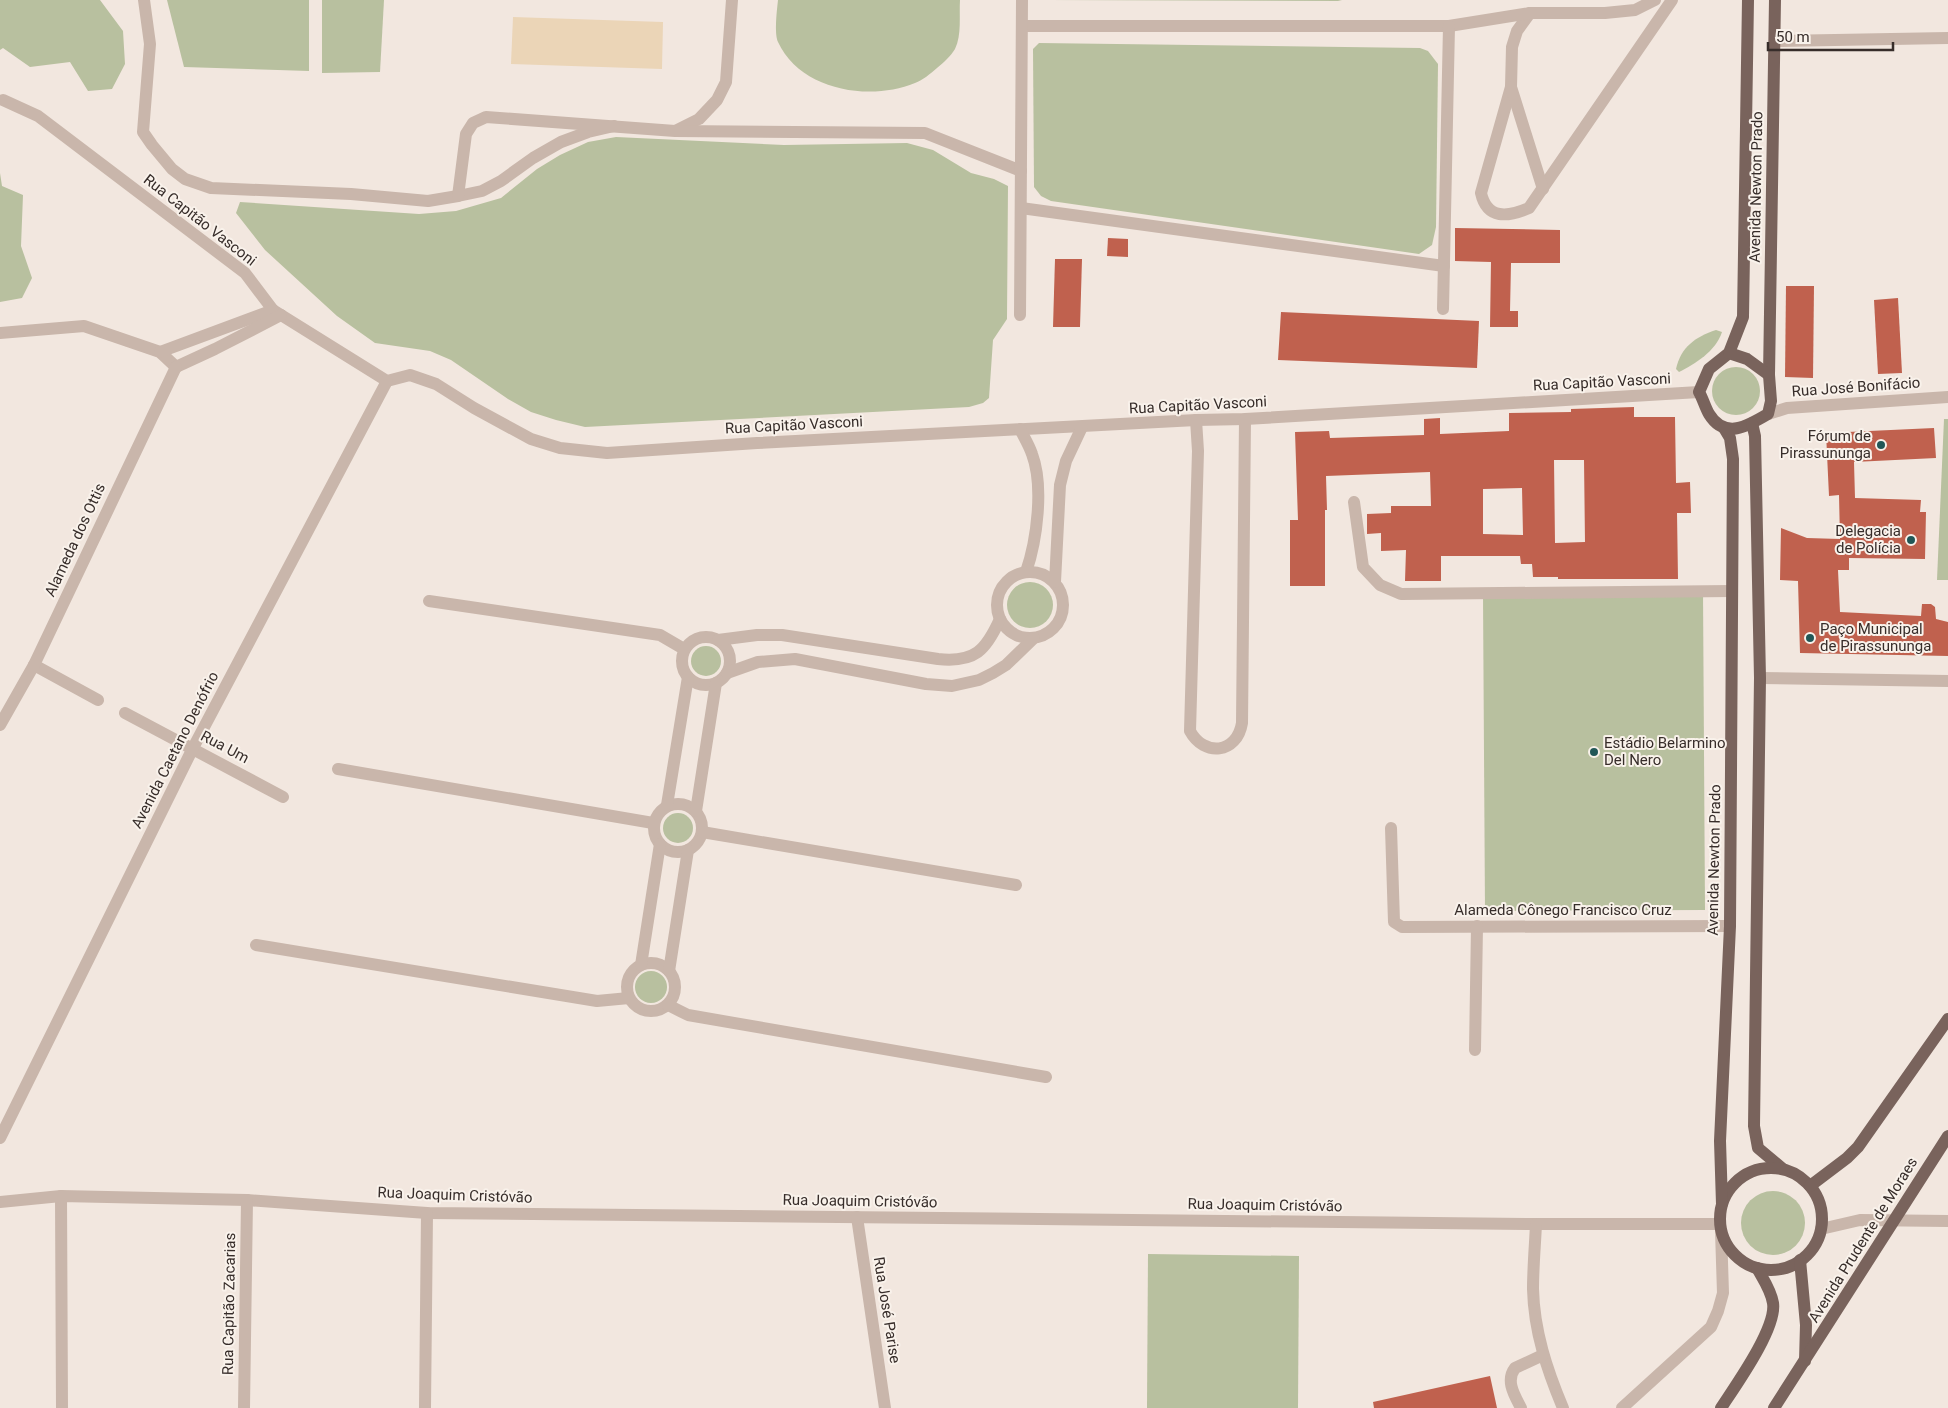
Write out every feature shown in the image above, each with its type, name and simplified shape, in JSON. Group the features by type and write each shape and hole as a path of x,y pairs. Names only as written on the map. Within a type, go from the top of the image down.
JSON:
{"main road":[{"name":"Avenida Newton Prado","path":"1729,352 1743,317 1748,0"},
{"name":"Avenida Newton Prado","path":"1769,375 1775,0"},
{"path":"1729,352 1747,359 1769,375 1771,401 1768,414 1752,424 1738,429 1724,428 1710,416 1699,392 1709,369 1729,352"},
{"path":"1752,424 1755,436 1760,678 1754,1126 1758,1148 1783,1169 1798,1176 1810,1186 1818,1199 1822,1214 1821,1229 1810,1252 1787,1267 1772,1270 1757,1268 1734,1254 1726,1244 1720,1228 1722,1204 1728,1190 1739,1178 1752,1171 1767,1168 1783,1169"},
{"name":"Avenida Newton Prado","path":"1722,1204 1720,1141 1730,926 1733,459 1730,438 1724,428"},
{"path":"1810,1186 1848,1158 1858,1147 1948,1019"},
{"name":"Avenida Prudente de Moraes","path":"1774,1408 1893,1219 1948,1136"},
{"name":"Avenida Prudente de Moraes","path":"1800,1260 1805,1309 1805,1361"},
{"path":"1722,1408 1769,1329 1774,1303 1769,1289 1757,1268"}],"street":[{"path":"144,0 150,44 144,132 172,169 185,179 212,188 240,191 350,194 428,201 482,191 561,142 588,132 614,126"},
{"path":"675,131 699,119 717,100 726,82 732,0"},
{"path":"1020,315 1022,0"},
{"path":"1022,26 1449,26 1530,12 1605,13 1635,10 1655,0"},
{"path":"1530,12 1514,39 1511,87 1481,193 1483,202 1489,210 1499,214 1510,215 1529,208 1672,0"},
{"path":"1443,309 1449,26"},
{"path":"1775,41 1948,38"},
{"path":"1511,87 1543,189"},
{"name":"Rua Capitão Vasconi","path":"2,100 38,116 245,273 277,313 388,380 410,375 436,384 474,408 531,439 560,448 607,453 757,443 1245,419 1699,392"},
{"path":"458,196 466,134 473,123 486,117 675,131 925,133 1021,171"},
{"path":"1021,208 1444,266"},
{"path":"160,352 277,313"},
{"path":"0,333 84,326 160,352 176,366 215,349 277,313"},
{"name":"Alameda dos Ottis","path":"0,726 34,665 176,366"},
{"name":"Avenida Caetano Denófrio","path":"0,1138 192,748 388,380"},
{"name":"Rua José Bonifácio","path":"1768,414 1787,408 1948,397"},
{"path":"1196,420 1198,451 1190,731 1199,744 1214,749 1222,748 1234,741 1241,730 1242,723 1245,419"},
{"path":"1055,582 1060,485 1066,461 1082,427"},
{"path":"1020,430 1032,454 1038,482 1036,538 1026,572"},
{"path":"1038,482 1060,485"},
{"path":"1354,502 1363,567 1380,585 1401,594 1732,591"},
{"path":"1036,538 1056,540"},
{"path":"1026,572 1037,572 1055,582 1061,591 1064,601 1060,621 1053,630 1044,636 1024,638 1006,628 1000,619 997,604 1001,589 1007,580 1026,572"},
{"path":"429,602 660,635 684,649"},
{"path":"667,806 688,678 682,664 684,649 689,643 703,637 718,640 757,635 782,635 938,659 958,660 968,657 984,647 990,640 1000,619"},
{"path":"727,673 758,662 795,659 926,684 952,686 972,682 993,674 1006,666 1034,638"},
{"path":"688,678 701,685 716,683 723,679 727,673 730,658 724,644 718,640"},
{"path":"34,665 98,700"},
{"path":"1760,678 1948,682"},
{"path":"696,811 716,683"},
{"name":"Rua Um","path":"125,713 282,797"},
{"path":"338,769 654,823"},
{"path":"682,804 696,811 700,817 702,832 699,840 688,850 673,852 660,844 655,838 654,823 661,810 667,806 682,804"},
{"name":"Alameda Cônego Francisco Cruz","path":"1391,828 1394,922 1402,927 1730,926"},
{"path":"702,832 1016,885"},
{"path":"641,965 656,964 663,966 669,971 676,984 673,999 662,1010 647,1011 640,1009 629,998 627,983 630,976 641,965 660,844"},
{"path":"669,971 688,850"},
{"path":"1475,1050 1477,926"},
{"path":"256,946 597,1001 629,998"},
{"path":"668,1005 688,1015 1046,1077"},
{"path":"62,1196 62,1408"},
{"name":"Rua Joaquim Cristóvão","path":"0,1202 62,1196 247,1200 427,1213 1536,1224 1720,1228"},
{"name":"Rua Capitão Zacarias","path":"244,1408 247,1200"},
{"path":"425,1408 427,1213"},
{"name":"Rua José Parise","path":"857,1217 885,1408"},
{"path":"1821,1229 1860,1220 1948,1221"},
{"path":"1536,1224 1533,1290 1536,1318 1543,1356 1563,1408"},
{"path":"1622,1408 1711,1327 1723,1293 1720,1228"},
{"path":"1521,1408 1512,1390 1512,1371 1543,1356"}],"green space":[{"path":"0,0 100,0 123,31 125,64 112,89 88,91 70,62 30,67 3,48 0,50"},
{"path":"167,0 309,0 309,71 184,67"},
{"path":"322,0 384,0 380,72 322,73"},
{"path":"778,0 960,0 959,38 955,49 947,59 926,77 915,83 897,89 877,91 857,91 838,88 819,81 802,71 788,58 778,42 776,33"},
{"path":"1047,0 1342,0 1338,1"},
{"path":"1039,43 1420,48 1428,51 1438,64 1436,227 1432,245 1419,254 1051,201 1041,196 1034,187 1033,49"},
{"path":"616,137 784,145 907,143 933,150 971,173 994,179 1008,186 1007,319 993,340 989,398 983,403 969,407 585,427 556,420 531,412 508,399 451,360 430,351 375,343 337,316 265,250 236,213 240,202 419,214 456,211 501,198 537,169 560,155 588,142"},
{"path":"0,173 2,186 23,195 21,246 32,278 22,298 0,302"},
{"path":"1716,330 1722,332 1710,351 1698,361 1679,372 1676,369 1678,361 1685,349 1695,340"},
{"path":"1736,367 1745,369 1753,374 1758,382 1760,391 1758,400 1753,408 1745,413 1736,415 1727,413 1719,408 1714,400 1712,391 1714,382 1719,374 1727,369"},
{"path":"1944,419 1948,419 1948,580 1937,580"},
{"path":"1025,582 1035,582 1049,592 1053,605 1049,618 1043,624 1035,628 1025,628 1011,618 1007,610 1007,600 1017,586"},
{"name":"Estádio Belarmino Del Nero","path":"1703,592 1705,910 1485,911 1483,594"},
{"path":"706,646 717,650 721,661 717,672 706,676 695,672 691,661 695,650"},
{"path":"678,813 689,817 693,828 689,839 678,843 667,839 663,828 667,817"},
{"path":"651,971 662,976 667,987 662,998 651,1003 640,998 635,987 640,976"},
{"path":"1767,1191 1779,1191 1796,1200 1803,1211 1805,1223 1803,1235 1796,1246 1779,1255 1767,1255 1755,1250 1746,1241 1741,1229 1741,1217 1746,1205 1755,1196"},
{"path":"1148,1254 1299,1256 1298,1408 1147,1408"}],"sand":[{"path":"513,17 663,22 662,69 511,64"}],"building":[{"path":"1455,228 1560,230 1560,263 1511,263 1510,311 1518,311 1518,327 1490,327 1491,262 1455,261"},
{"path":"1108,238 1128,239 1128,257 1107,256"},
{"path":"1055,259 1082,259 1080,327 1053,327"},
{"path":"1786,286 1814,286 1813,378 1785,377"},
{"path":"1898,298 1902,373 1878,374 1874,300"},
{"path":"1281,312 1479,321 1477,368 1278,360"},
{"path":"1634,407 1634,417 1675,417 1676,483 1690,482 1691,513 1677,513 1678,579 1558,579 1558,577 1533,577 1532,564 1521,564 1520,556 1441,556 1441,581 1405,581 1406,550 1381,551 1381,533 1367,534 1367,514 1391,513 1391,506 1431,506 1430,472 1326,476 1325,586 1290,586 1290,520 1298,520 1295,432 1329,431 1330,438 1424,435 1424,419 1440,418 1440,434 1509,431 1509,413 1571,412 1571,409","holes":["1554,460 1584,460 1585,542 1555,543","1522,488 1523,535 1483,534 1483,489"]},
{"path":"1934,428 1936,458 1854,462 1855,498 1921,500 1920,512 1926,512 1925,559 1849,558 1849,570 1838,570 1840,612 1921,616 1922,604 1931,604 1935,607 1936,619 1948,622 1948,656 1800,653 1798,581 1780,580 1781,528 1807,538 1840,539 1839,495 1829,496 1826,433"},
{"path":"1490,1376 1497,1408 1374,1408 1373,1402"}],"place":[{"name":"Fórum de Pirassununga","path":"1881,445"},
{"name":"Delegacia de Polícia","path":"1911,540"},
{"name":"Paço Municipal de Pirassununga","path":"1810,638"},
{"name":"Estádio Belarmino Del Nero","path":"1594,752"}]}
